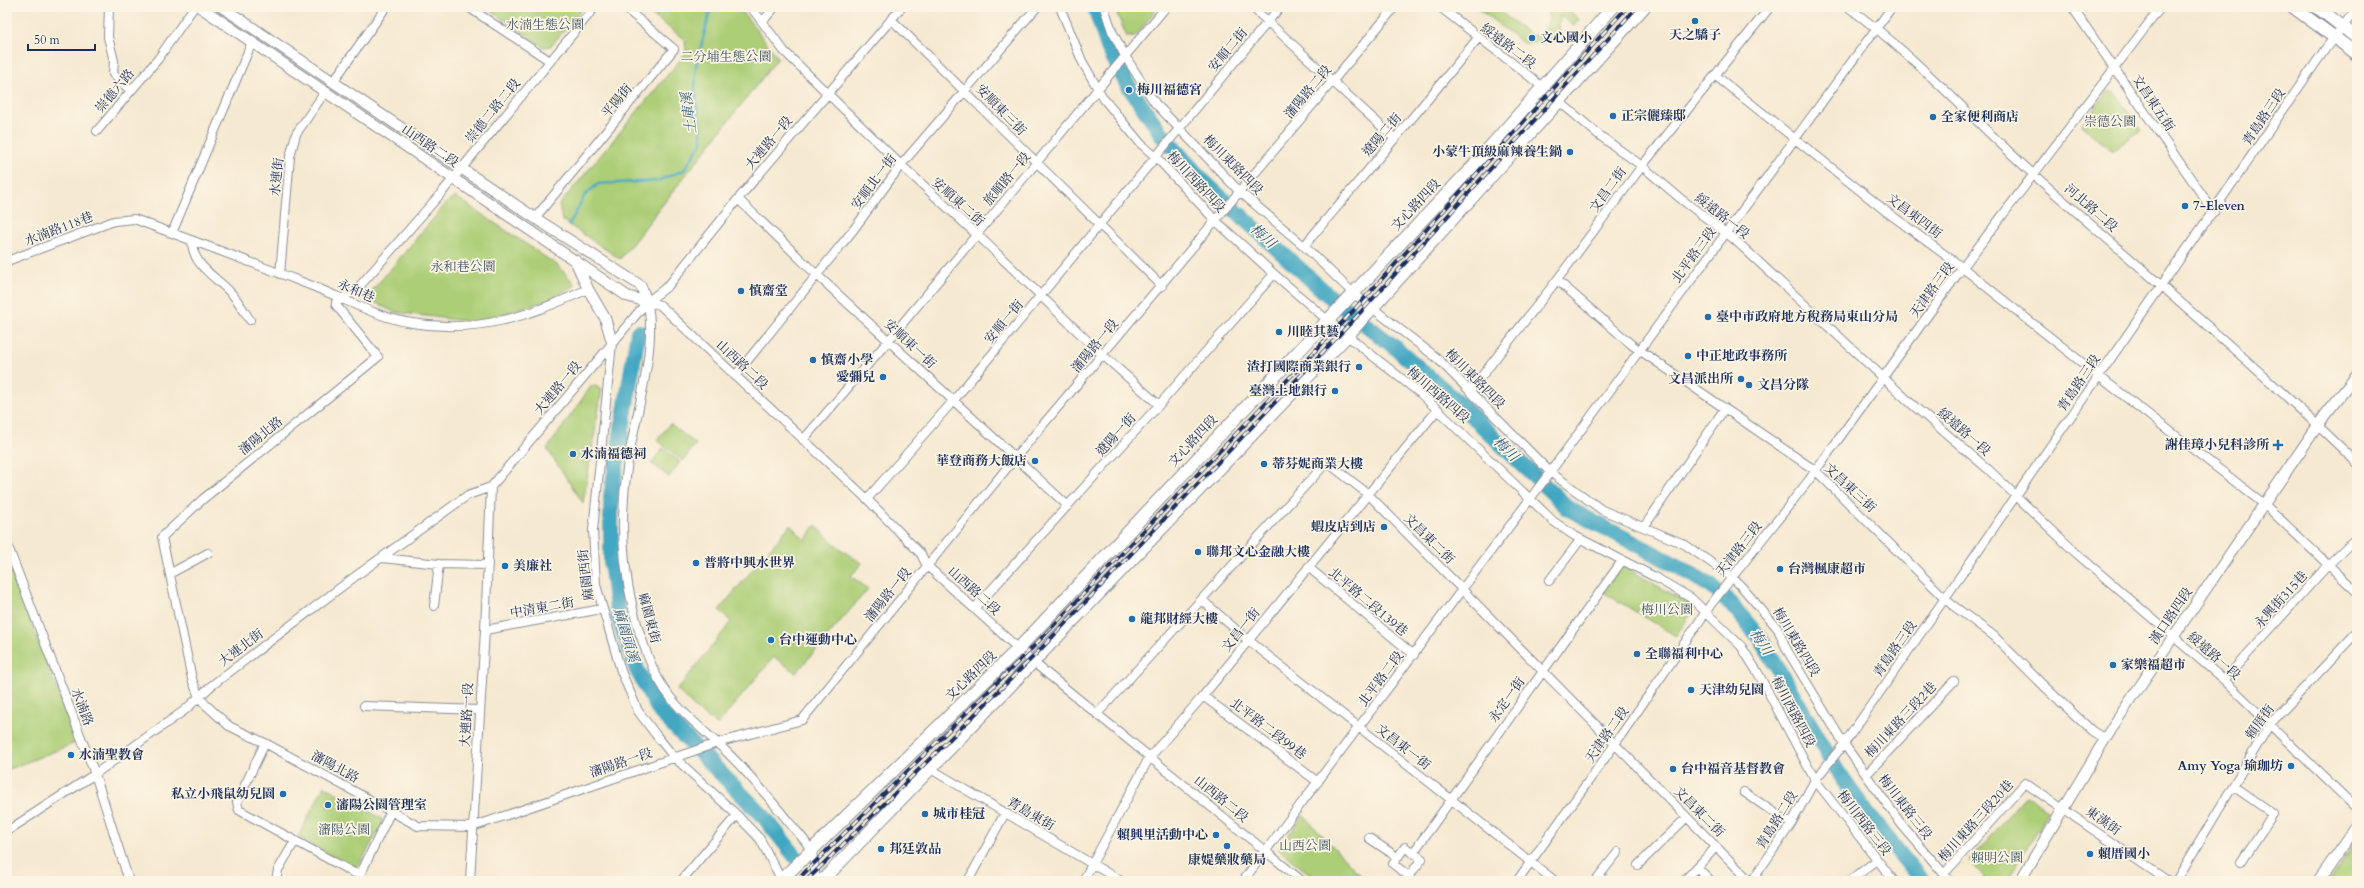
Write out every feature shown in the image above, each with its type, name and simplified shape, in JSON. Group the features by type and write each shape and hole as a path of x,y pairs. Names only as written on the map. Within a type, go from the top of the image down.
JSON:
{"main road":[{"name":"文心路四段","path":"785,880 811,850 1018,649 1326,319 1476,163 1613,7"},
{"path":"822,881 929,768 1373,309 1644,7"},
{"path":"2293,7 2357,54"},
{"path":"2317,7 2357,38"}],"street":[{"path":"108,7 108,37 114,61 114,74 131,91"},
{"name":"崇德六路","path":"96,131 158,59 194,7"},
{"name":"山西路二段","path":"200,7 632,299 660,305 867,499 921,554 927,566 1032,662 1302,881"},
{"name":"山西路二段","path":"222,7 535,218 641,286 647,302"},
{"path":"333,82 386,7"},
{"path":"468,7 550,61"},
{"name":"崇德二路二段","path":"342,298 358,288 454,178 595,7"},
{"name":"平陽街","path":"535,218 674,49 624,7"},
{"name":"安順東二街","path":"751,7 763,21 784,51 828,92 901,165 977,235 1102,355 1159,405"},
{"path":"763,21 775,7"},
{"name":"大連路一段","path":"470,881 472,827 485,630 490,487 647,302 668,286 738,199 902,7"},
{"name":"安順北一街","path":"735,376 854,229 901,165 1037,7"},
{"name":"梅川西路四段","path":"1060,7 1082,61 1103,98 1141,144 1156,156 1215,220 1326,319 1438,410 1485,454 1529,500 1554,521 1581,539 1653,576 1691,598 1741,646 1758,673 1815,780"},
{"name":"梅川東路四段","path":"1104,7 1122,59 1155,103 1239,192 1304,246 1352,293 1437,358 1470,390 1547,476 1602,510 1684,544 1732,577 1765,612 1778,629 1787,650 1844,744"},
{"name":"旅順路一段","path":"803,440 1099,90 1107,76 1166,7"},
{"path":"1252,7 1394,138"},
{"name":"安順二街","path":"1156,156 1280,7"},
{"name":"瀋陽路二段","path":"1215,220 1395,7"},
{"name":"綏遠路二段","path":"1440,7 1542,88"},
{"name":"文昌二街","path":"1470,390 1557,280 1642,166 1716,76 1770,7"},
{"name":"河北路二段","path":"1848,7 1876,27 2034,174 2162,286 2357,462"},
{"name":"北平路三段","path":"1537,490 1726,232 1797,140 1876,27 1892,7"},
{"name":"文昌東五街","path":"2072,7 2214,212"},
{"name":"天津路三段","path":"1714,601 1816,471 1963,268 2162,7"},
{"name":"青島路三段","path":"1822,772 1844,744 1946,598 2098,376 2214,212 2334,37 2357,8"},
{"name":"安順東三街","path":"891,19 965,90 1036,163 1101,224 1162,286"},
{"name":"遼陽二街","path":"1304,246 1394,138 1417,114 1478,38"},
{"path":"172,234 252,42"},
{"name":"文昌東四街","path":"1716,76 1887,212 1963,268 2098,376 2264,504 2357,592"},
{"name":"綏遠路一段","path":"1542,88 1599,135 1642,166 1681,199 1726,232 1883,377 2017,496 2076,553 2224,680 2357,809"},
{"name":"水連街","path":"280,274 290,157 296,134 325,92"},
{"name":"安順一街","path":"867,499 954,400 1156,156"},
{"name":"安順東一街","path":"738,199 816,275 1068,506"},
{"name":"永和巷","path":"120,220 134,219 389,317 412,323 473,325 508,321 539,311 588,289"},
{"name":"水湳路118巷","path":"7,261 120,220"},
{"name":"瀋陽路一段","path":"472,827 717,743 802,720 1015,458 1162,286 1215,220"},
{"path":"192,242 193,250 202,268 231,292 250,320"},
{"path":"575,260 588,289 605,318 612,342"},
{"name":"遼陽一街","path":"974,609 1159,405 1274,274"},
{"name":"文昌東三街","path":"1557,280 1640,350 1816,471 1951,604 1994,636 2092,731 2105,739"},
{"name":"瀋陽北路","path":"342,298 336,302 336,305 378,357 202,499 162,537 192,679 200,697 210,710 229,726 265,743 418,826 472,827"},
{"name":"麻園東街","path":"647,302 650,315 649,341 643,387 627,468 622,518 626,575 647,653 665,692 686,718 717,743 763,791 811,850 816,881"},
{"name":"麻園西街","path":"612,342 593,530 596,585 621,671 638,710 674,757 737,815 760,839 785,880"},
{"name":"漢口路四段","path":"2020,881 2105,739 2264,504 2318,426 2357,374"},
{"path":"1644,527 1725,408"},
{"name":"文昌一街","path":"1084,881 1149,758 1203,696 1438,410"},
{"name":"文昌東二街","path":"1097,714 1327,462 1368,494 1751,881"},
{"name":"大連北街","path":"7,831 95,774 185,710 382,558 468,495 490,487"},
{"name":"北平路二段","path":"1243,881 1360,728 1537,490"},
{"name":"永興街315巷","path":"2224,680 2328,565 2357,538"},
{"path":"1549,581 1581,539"},
{"name":"水湳路","path":"7,544 95,774 129,881"},
{"path":"170,573 208,553"},
{"path":"382,558 439,564 488,565"},
{"name":"永定一街","path":"1413,853 1622,561"},
{"path":"434,606 439,564"},
{"name":"北平路二段139巷","path":"1308,568 1414,655"},
{"name":"文昌東一街","path":"1202,600 1248,640 1555,881"},
{"name":"天津路二段","path":"1516,881 1616,744 1714,601"},
{"name":"中清東二街","path":"485,630 602,609"},
{"name":"賴厝街","path":"2176,881 2270,724 2357,632"},
{"name":"梅川東路三段2巷","path":"1866,775 1954,681"},
{"name":"北平路二段99巷","path":"1203,696 1318,782"},
{"path":"364,706 480,710"},
{"path":"265,743 237,802 239,810 354,873 361,873 391,810"},
{"name":"梅川東路三段","path":"1844,744 1902,825 1950,881"},
{"name":"青島東街","path":"929,768 1121,881"},
{"name":"青島路二段","path":"1751,881 1791,824 1815,780 1822,772"},
{"name":"梅川西路三段","path":"1815,780 1894,881"},
{"name":"東漢街","path":"2025,783 2168,881"},
{"name":"梅川東路三段20巷","path":"1944,874 2025,783"},
{"path":"2233,786 2273,814 2241,862"},
{"path":"1744,792 1791,824"},
{"path":"968,881 1005,813"},
{"path":"681,881 737,815"},
{"path":"1638,865 1687,817"},
{"path":"2318,881 2357,826"},
{"path":"1370,838 1398,857"},
{"path":"276,881 278,870 295,841"},
{"path":"1405,847 1422,859 1409,878 1393,864 1398,857 1405,847"},
{"path":"1684,881 1716,847"},
{"path":"1595,881 1618,852"},
{"path":"1850,881 1877,860"},
{"path":"1697,867 1710,880"}],"green space":[{"name":"水湳生態公園","path":"485,7 584,7 551,46 544,47"},
{"name":"二分埔生態公園","path":"642,7 739,7 778,58 620,259 562,220 559,205 686,53 685,40"},
{"path":"1114,7 1158,7 1135,37 1127,37"},
{"path":"1476,7 1494,7 1532,36 1544,32 1549,19 1547,7 1564,7 1579,19 1574,26 1560,16 1559,34 1550,43 1523,43"},
{"name":"崇德公園","path":"2108,91 2115,93 2141,130 2112,151 2081,125"},
{"name":"永和巷公園","path":"456,197 557,265 576,285 544,302 473,322 394,312 372,301 371,292 449,200"},
{"path":"592,385 602,389 583,503 547,449"},
{"path":"670,424 696,444 683,461 657,440"},
{"path":"663,448 680,462 669,477 651,463"},
{"name":"台中運動中心","path":"790,525 805,540 816,525 837,546 862,563 851,576 868,589 796,673 774,657 717,725 696,709 677,690 731,622 719,610"},
{"path":"7,562 78,742 7,770"},
{"name":"梅川公園","path":"1622,565 1695,608 1676,636 1603,592"},
{"name":"瀋陽公園","path":"324,786 382,819 383,823 358,867 352,868 298,837"},
{"name":"賴明公園","path":"2025,796 2031,797 2049,812 2006,881 1987,881 1969,861"},
{"name":"山西公園","path":"1303,815 1366,881 1318,881 1278,849"},
{"path":"2357,840 2357,881 2329,881"}],"waterway":[{"name":"土庫溪","path":"569,225 585,195 598,184 657,181 684,170 702,142 695,89 696,66 711,7"},
{"name":"梅川","path":"1095,7 1108,47 1126,82 1162,135 1205,183 1328,295 1397,349 1453,398 1569,509 1674,564 1711,586 1727,600 1760,638 1839,774 1866,812 1922,881"},
{"name":"麻園頭溪","path":"638,332 611,496 611,562 618,616 637,670 660,712 764,817 795,856"}],"railway":[{"path":"796,881 1032,648 1353,311 1627,7"},
{"path":"806,881 1037,653 1358,315 1637,7"}],"place":[{"name":"天之驕子","path":"1695,21"},
{"name":"文心國小","path":"1532,38"},
{"name":"梅川福德宮","path":"1129,90"},
{"name":"正宗儷臻邸","path":"1613,116"},
{"name":"全家便利商店","path":"1933,117"},
{"name":"小蒙牛頂級麻辣養生鍋","path":"1570,152"},
{"name":"7-Eleven","path":"2185,206"},
{"name":"慎齋堂","path":"741,291"},
{"name":"臺中市政府地方稅務局東山分局","path":"1708,317"},
{"name":"川睦其藝","path":"1279,332"},
{"name":"中正地政事務所","path":"1688,356"},
{"name":"慎齋小學","path":"813,360"},
{"name":"渣打國際商業銀行","path":"1359,367"},
{"name":"愛彌兒","path":"883,377"},
{"name":"文昌派出所","path":"1741,379"},
{"name":"文昌分隊","path":"1749,385"},
{"name":"臺灣土地銀行","path":"1335,391"},
{"name":"謝佳璋小兒科診所","path":"2278,445"},
{"name":"水湳福德祠","path":"573,454"},
{"name":"華登商務大飯店","path":"1035,461"},
{"name":"蒂芬妮商業大樓","path":"1264,464"},
{"name":"蝦皮店到店","path":"1384,527"},
{"name":"聯邦文心金融大樓","path":"1198,552"},
{"name":"普將中興水世界","path":"696,563"},
{"name":"美廉社","path":"505,566"},
{"name":"台灣楓康超市","path":"1780,569"},
{"name":"龍邦財經大樓","path":"1132,619"},
{"name":"台中運動中心","path":"771,640"},
{"name":"全聯福利中心","path":"1637,654"},
{"name":"家樂福超市","path":"2113,665"},
{"name":"天津幼兒園","path":"1691,690"},
{"name":"水湳聖教會","path":"71,755"},
{"name":"Amy Yoga 瑜珈坊","path":"2291,766"},
{"name":"台中福音基督教會","path":"1673,769"},
{"name":"私立小飛鼠幼兒園","path":"283,794"},
{"name":"瀋陽公園管理室","path":"328,805"},
{"name":"城市桂冠","path":"925,814"},
{"name":"賴興里活動中心","path":"1216,835"},
{"name":"康媞藥妝藥局","path":"1227,846"},
{"name":"邦廷敦品","path":"881,849"},
{"name":"賴厝國小","path":"2090,854"}]}
